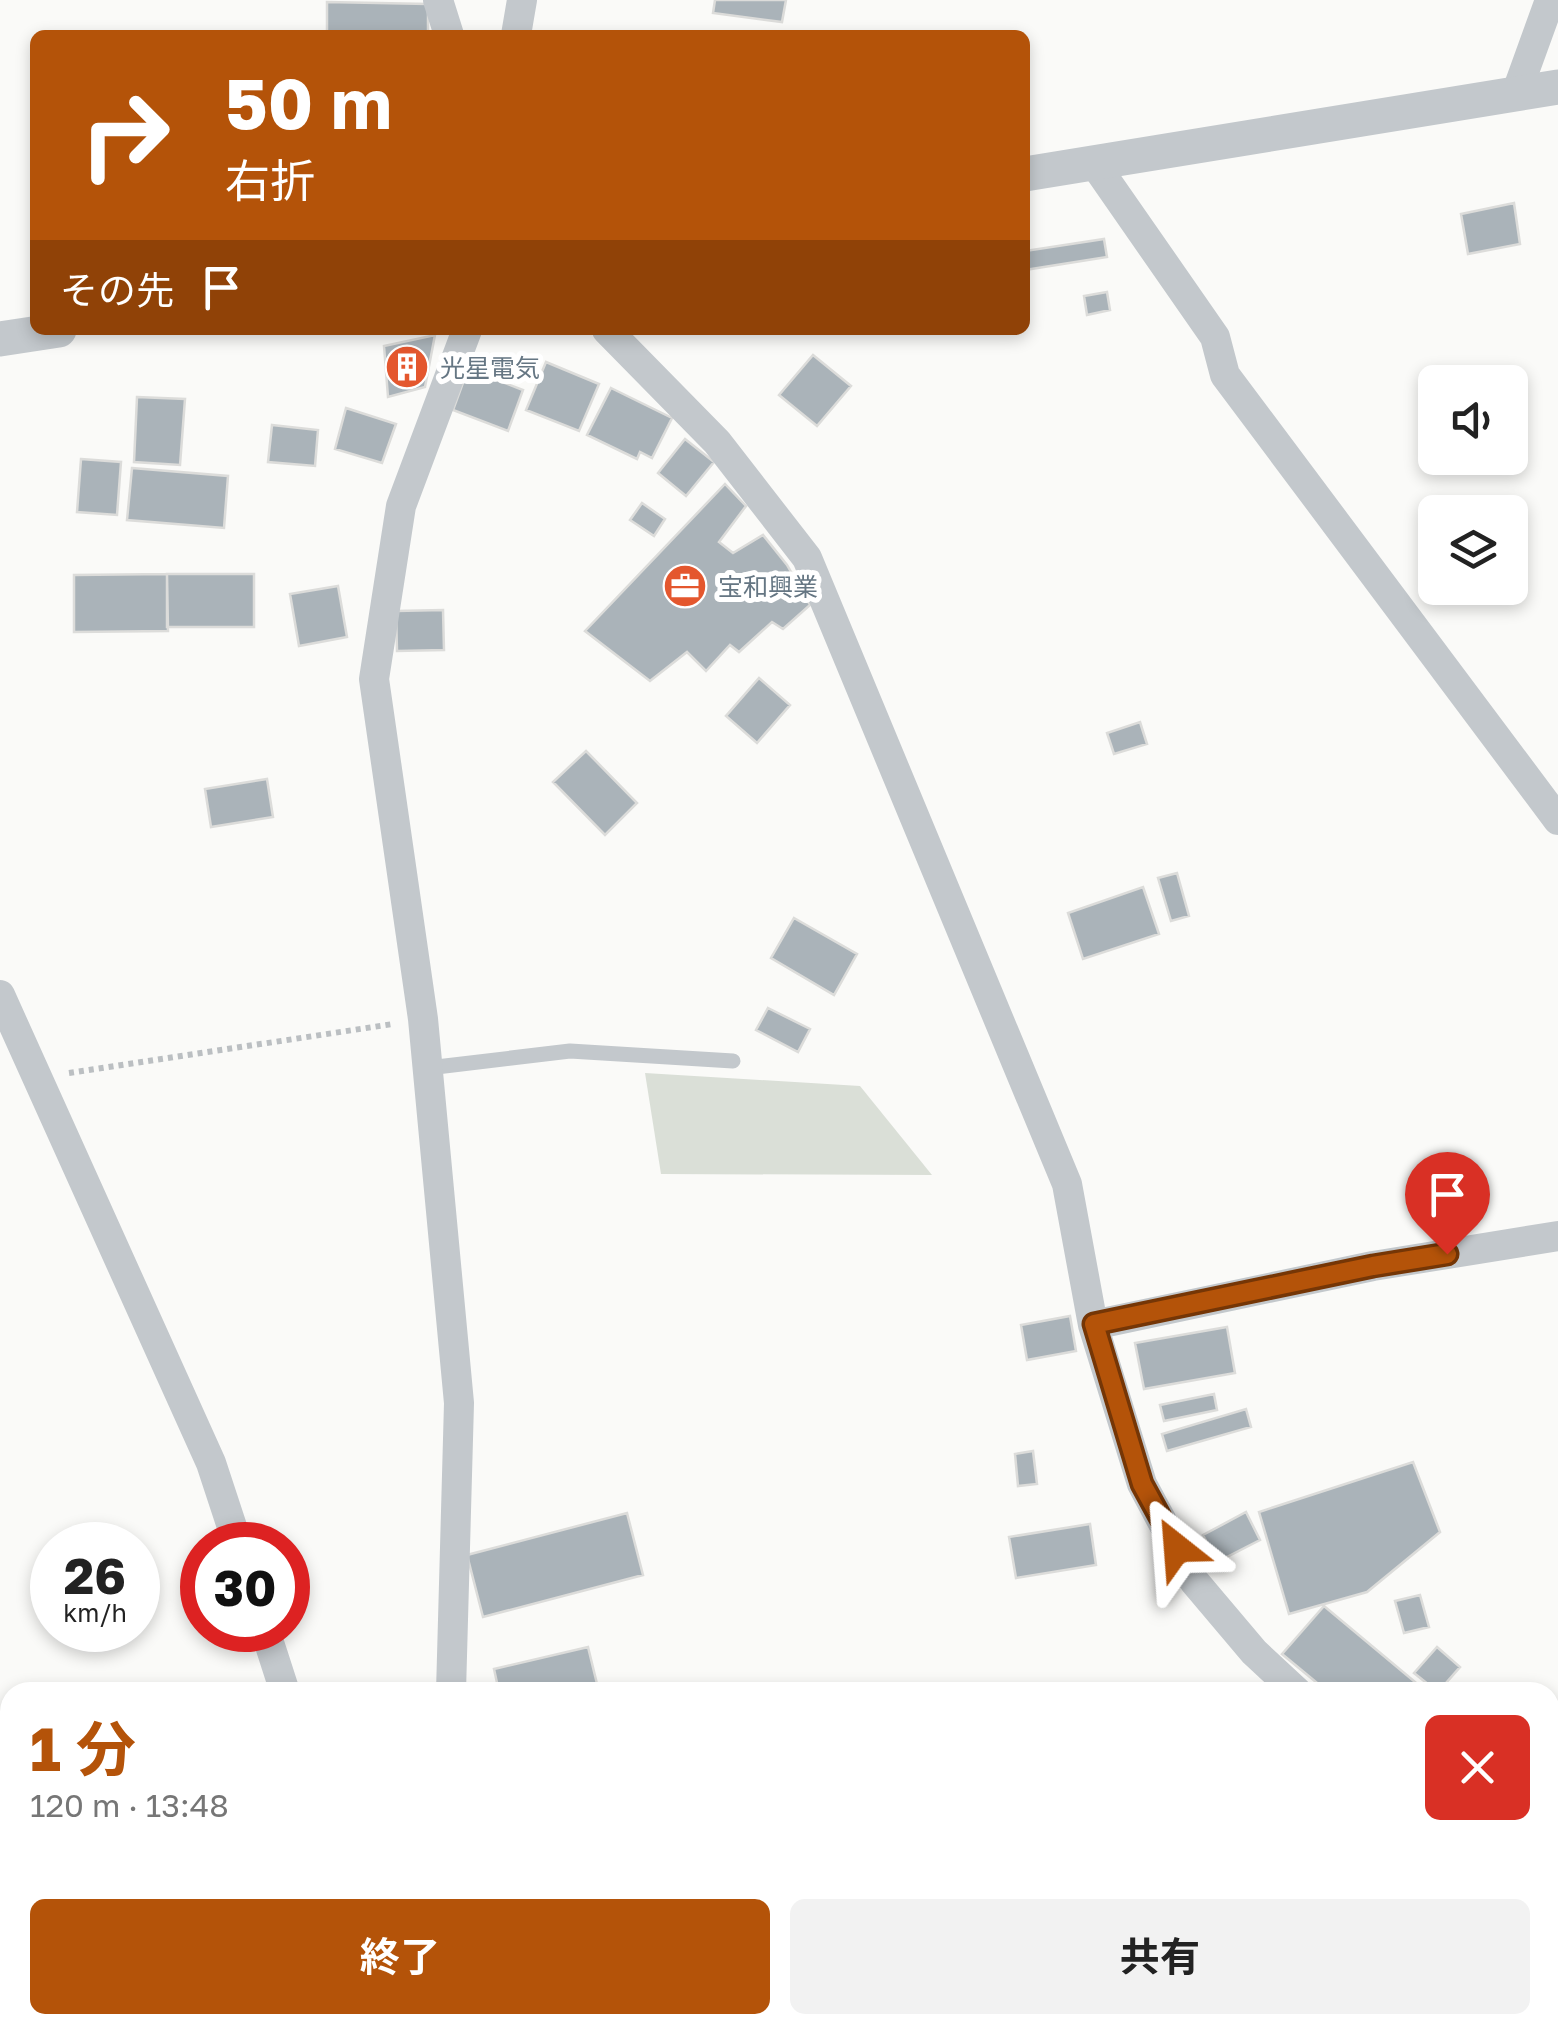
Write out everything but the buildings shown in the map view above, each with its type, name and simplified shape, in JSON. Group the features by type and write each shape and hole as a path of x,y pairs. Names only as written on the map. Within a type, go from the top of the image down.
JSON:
{"street":[{"path":"438,0 447,30"},
{"path":"517,30 522,0"},
{"path":"1516,94 1550,0"},
{"path":"1030,173 1558,87"},
{"path":"1094,163 1215,337 1225,374 1558,820"},
{"path":"0,339 30,334"},
{"path":"450,1682 459,1403 424,1019 374,679 401,506 466,335"},
{"path":"612,335 717,442 808,558 1067,1184 1094,1324 1142,1484 1194,1581 1254,1652 1286,1682"},
{"path":"0,995 212,1464 231,1522"},
{"path":"1094,1324 1373,1266 1558,1236"},
{"path":"272,1652 283,1682"}],"lane":[{"path":"428,1068 570,1052 733,1060"}],"path":[{"path":"37,1078 424,1019"}],"shaded area":[{"path":"645,1073 860,1086 932,1175 661,1174"}],"place":[{"name":"光星電気","path":"407,367"},
{"name":"宝和興業","path":"685,586"}],"route":[{"path":"1177,1548 1142,1484 1094,1324 1447,1254"}]}
